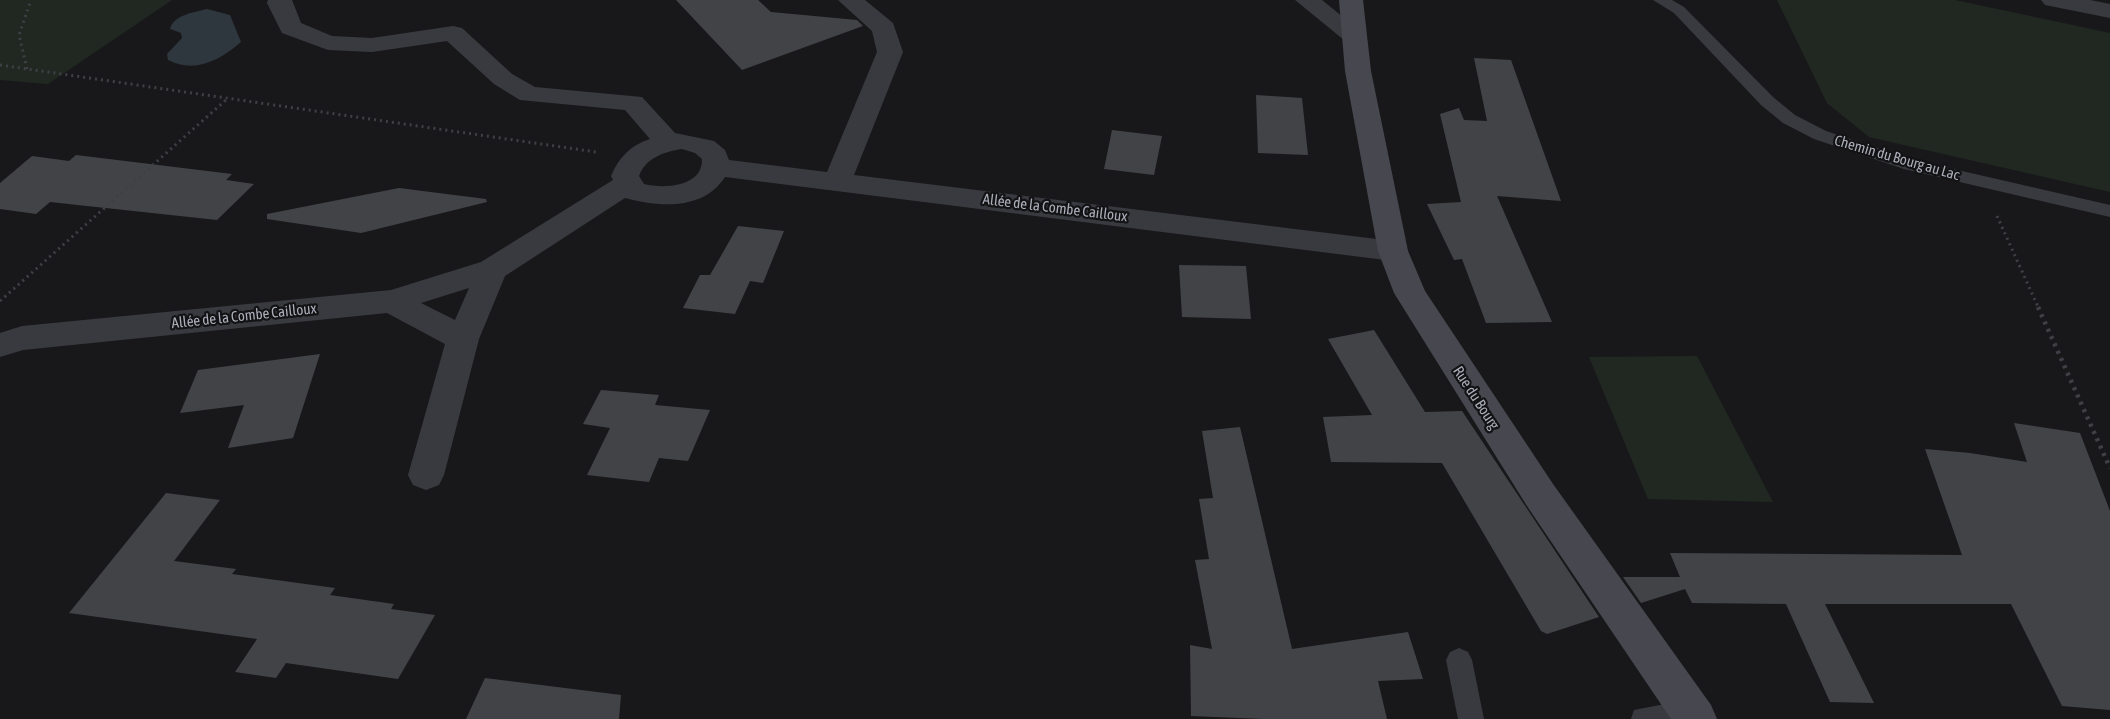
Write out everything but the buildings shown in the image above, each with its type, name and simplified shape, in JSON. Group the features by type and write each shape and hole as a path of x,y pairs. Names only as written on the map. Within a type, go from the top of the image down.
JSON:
{"street":[{"path":"280,0 279,3 291,28 328,43 372,45 453,33 503,79 529,93 633,103 668,142"},
{"path":"837,182 890,52 884,28 850,0"},
{"path":"1307,0 1353,35"},
{"name":"Rue du Bourg","path":"1351,0 1353,35 1393,251 1410,293 1449,357 1540,495 1694,715"},
{"path":"2053,0 2110,11"},
{"path":"682,141 705,146 717,159 717,167 704,185 676,197 646,196 634,191 631,171 643,152 668,142 682,141"},
{"name":"Allée de la Combe Cailloux","path":"717,167 1393,251"},
{"name":"Allée de la Combe Cailloux","path":"7,333 391,301 492,270 631,171"},
{"path":"426,475 463,339 492,270"},
{"path":"391,301 463,339"}],"lane":[{"name":"Chemin du Bourg au Lac","path":"1662,0 1679,10 1745,80 1789,118 1820,135 1858,150 1982,183 2110,211"},
{"path":"1459,660 1471,719"},
{"path":"1644,719 1694,715"}],"path":[{"path":"27,69 19,35 31,0"},
{"path":"0,65 227,99 631,171"},
{"path":"0,302 227,99"},
{"path":"1982,183 2110,468"}],"shaded area":[{"path":"0,0 172,0 48,84 0,80"},
{"path":"1777,0 1955,0 2110,33 2110,192 1869,137 1827,103"},
{"path":"207,9 230,15 241,42 225,54 207,63 188,66 168,60 167,54 182,38 181,33 170,29 175,20"},
{"path":"1697,356 1773,502 1648,499 1589,357"}]}
